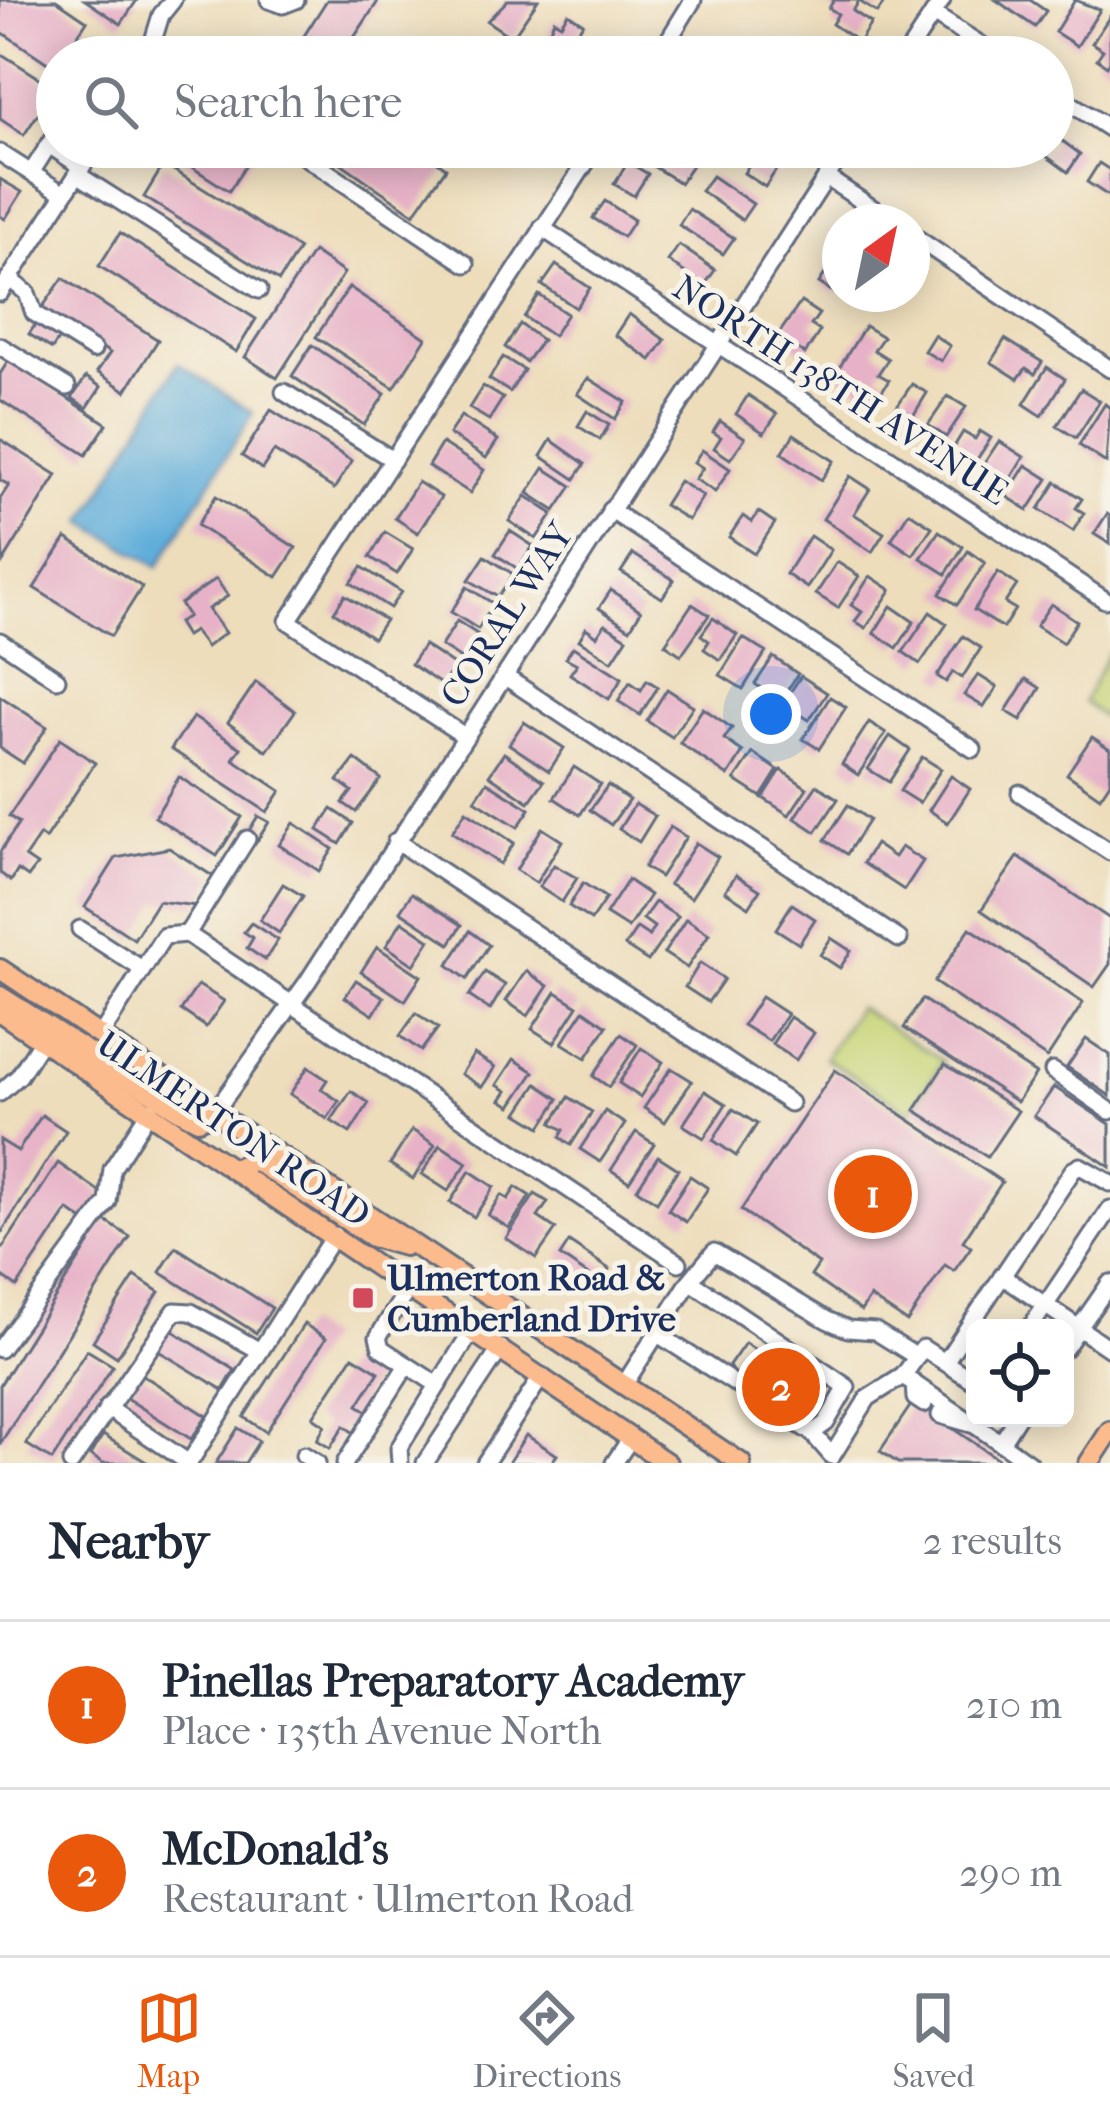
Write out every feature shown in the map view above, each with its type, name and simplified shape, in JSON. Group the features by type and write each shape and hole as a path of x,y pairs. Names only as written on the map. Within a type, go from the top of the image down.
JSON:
{"main road":[{"name":"ULMERTON ROAD","path":"0,969 741,1463"},
{"name":"ULMERTON ROAD","path":"0,996 177,1109 198,1120 214,1113"},
{"name":"ULMERTON ROAD","path":"0,1012 667,1463"},
{"path":"236,1168 254,1160 372,1237 421,1250"},
{"path":"1089,1463 1110,1431"}],"street":[{"path":"154,36 161,15 173,0"},
{"path":"269,0 283,5 296,0"},
{"path":"671,36 693,0"},
{"path":"919,36 938,7 974,36"},
{"path":"1074,106 1110,130"},
{"path":"0,153 64,194"},
{"path":"31,173 36,165"},
{"path":"322,168 466,264"},
{"path":"463,735 288,621 582,168"},
{"name":"CORAL WAY","path":"214,1113 291,1005 832,168"},
{"path":"93,350 34,313 27,293 5,285 80,170 259,290"},
{"path":"826,177 866,204"},
{"name":"NORTH 138TH AVENUE","path":"542,228 1105,600"},
{"path":"930,247 1110,368"},
{"path":"0,346 67,387"},
{"path":"284,392 393,460"},
{"path":"610,510 973,749"},
{"path":"0,640 57,679"},
{"path":"503,676 898,939"},
{"path":"1019,793 1108,847"},
{"path":"187,934 248,839"},
{"path":"396,841 790,1103"},
{"path":"80,929 142,969"},
{"path":"100,1036 164,936 187,934 680,1263"},
{"path":"0,1093 19,1076 42,1040"},
{"path":"1053,1071 1110,1111"},
{"path":"0,1349 108,1202 112,1168 150,1110"},
{"path":"945,1362 1073,1170 1081,1166 1110,1184"},
{"path":"1036,1319 1110,1209"},
{"path":"107,1408 189,1463 334,1235"},
{"path":"624,1385 690,1281 714,1252 827,1320 848,1329 875,1330 917,1357"},
{"path":"1002,1276 1110,1349"},
{"path":"690,1281 868,1398"},
{"path":"1074,1335 1110,1283"},
{"path":"410,1286 378,1337 381,1348 438,1385"},
{"path":"71,1463 175,1311 190,1312 260,1351"},
{"path":"400,1463 399,1448 473,1329"},
{"path":"656,1334 812,1433 834,1461 868,1398 909,1380"},
{"path":"425,1463 501,1348"},
{"path":"924,1404 915,1398 909,1380 923,1348 966,1376"},
{"path":"345,1463 407,1365"},
{"path":"485,1463 542,1376"},
{"path":"909,1380 966,1419"},
{"path":"812,1433 826,1423 847,1387"},
{"path":"940,1414 966,1422"},
{"path":"978,1427 1029,1463"},
{"path":"1001,1443 1011,1427"},
{"path":"614,1463 631,1438"}],"green space":[{"path":"1110,650 1110,723 1084,702"},
{"path":"858,1007 943,1061 910,1112 825,1058"}],"water":[{"path":"178,363 253,413 158,567 84,522"}],"building":[{"path":"0,0 56,0 87,21 77,36 36,36 36,55 0,31"},
{"path":"85,0 137,0 121,24"},
{"path":"327,0 379,0 355,36 304,36"},
{"path":"508,0 538,0 513,36 487,21"},
{"path":"834,0 886,0 877,13 859,1 853,11 871,23 863,36 850,36 832,24 838,14 829,8"},
{"path":"996,0 1030,0 1046,11 1035,27"},
{"path":"1075,0 1100,10 1077,46 1074,36 1055,32"},
{"path":"568,13 583,23 575,36 547,36 554,20 561,24"},
{"path":"1110,16 1107,66 1097,59 1103,50 1092,43"},
{"path":"0,53 36,76 36,117 24,135 0,119"},
{"path":"1099,163 1110,170 1110,197 1087,182"},
{"path":"162,168 170,168 299,249 279,281 144,197"},
{"path":"193,168 244,168 229,191"},
{"path":"348,168 446,168 414,214"},
{"path":"624,168 648,174 634,196 614,184"},
{"path":"656,168 690,168 680,183"},
{"path":"747,168 777,168 765,187 744,173"},
{"path":"712,176 753,204 742,220 701,191"},
{"path":"0,179 22,192 5,219 0,216"},
{"path":"605,201 634,220 623,237 593,218"},
{"path":"689,209 734,238 723,254 679,225"},
{"path":"120,233 256,319 236,352 99,266"},
{"path":"679,245 715,270 704,286 668,261"},
{"path":"313,252 344,273 277,378 245,357"},
{"path":"556,265 590,288 576,308 542,285"},
{"path":"63,278 158,340 126,391 97,372 110,353 42,308"},
{"path":"349,287 426,338 394,388 316,337"},
{"path":"539,295 567,314 553,336 524,317"},
{"path":"801,302 819,314 811,325 820,331 805,354 778,335"},
{"path":"629,314 665,340 651,360 615,335"},
{"path":"37,322 60,337 52,349 29,334"},
{"path":"520,324 542,340 526,362 505,347"},
{"path":"865,326 883,337 874,350 888,359 878,374 889,380 877,399 836,373"},
{"path":"934,335 950,346 941,361 924,351"},
{"path":"1005,339 1042,362 1035,374 1026,368 1018,379 991,362"},
{"path":"312,345 385,394 364,425 292,376"},
{"path":"503,357 524,370 510,392 489,379"},
{"path":"9,360 107,424 86,455 0,400 0,374"},
{"path":"1047,367 1065,379 1042,416 1024,404"},
{"path":"86,377 101,387 87,408 72,398"},
{"path":"588,378 626,402 615,419 577,394"},
{"path":"912,384 927,393 913,416 897,406"},
{"path":"483,386 503,398 489,420 469,408"},
{"path":"1081,389 1100,401 1076,438 1057,426"},
{"path":"748,395 777,414 764,433 736,414"},
{"path":"948,396 966,407 946,437 928,425"},
{"path":"1105,404 1110,408 1106,463 1079,445"},
{"path":"271,410 352,461 334,489 274,451 262,469 242,456"},
{"path":"587,411 609,425 600,440 578,426"},
{"path":"461,416 498,440 486,458 449,434"},
{"path":"720,421 745,438 730,459 714,448 721,437 713,432"},
{"path":"980,431 991,438 974,464 952,450 963,432 975,439"},
{"path":"794,434 834,461 821,480 782,453"},
{"path":"0,439 57,475 3,562 0,499 9,485 0,480"},
{"path":"551,440 585,464 575,479 541,456"},
{"path":"999,441 1024,457 1007,485 981,468"},
{"path":"442,443 484,470 470,493 428,466"},
{"path":"702,450 730,469 715,492 695,479 703,468 694,462"},
{"path":"1026,465 1048,479 1028,510 1006,496"},
{"path":"544,468 572,486 555,511 528,493"},
{"path":"850,476 870,489 854,514 884,533 872,552 823,519"},
{"path":"679,481 703,496 688,520 664,505"},
{"path":"418,482 441,497 418,533 395,518"},
{"path":"1056,482 1082,499 1076,508 1084,513 1073,531 1039,509"},
{"path":"216,496 296,548 277,577 197,525"},
{"path":"526,496 553,514 536,539 509,521"},
{"path":"759,512 775,523 754,554 729,537 743,516 752,522"},
{"path":"909,512 932,527 913,555 891,540"},
{"path":"1110,516 1110,544 1094,534"},
{"path":"510,531 533,546 518,569 495,554"},
{"path":"939,531 963,547 946,574 921,558"},
{"path":"385,532 413,549 397,574 370,557"},
{"path":"810,536 831,550 807,588 786,574"},
{"path":"66,538 142,587 111,636 34,588"},
{"path":"968,551 985,563 957,605 940,594"},
{"path":"633,554 674,580 662,598 621,572"},
{"path":"485,556 513,574 498,597 469,580"},
{"path":"837,562 859,576 838,608 816,594"},
{"path":"362,567 401,592 390,608 351,583"},
{"path":"998,572 1017,585 1005,603 1015,609 1003,628 974,610"},
{"path":"870,576 891,590 866,628 855,621 862,612 851,605"},
{"path":"216,579 228,596 208,609 225,633 206,647 194,631 186,636 178,623 188,616 180,604"},
{"path":"467,587 494,604 478,629 451,612"},
{"path":"611,590 641,611 630,629 599,608"},
{"path":"345,595 385,620 373,638 334,612"},
{"path":"692,604 709,615 681,655 665,644"},
{"path":"1051,604 1077,621 1063,643 1036,626"},
{"path":"891,606 914,622 897,648 874,633"},
{"path":"930,612 947,624 920,664 903,652"},
{"path":"713,618 737,635 720,660 704,649 709,641 701,635"},
{"path":"457,621 477,634 461,659 441,646"},
{"path":"605,624 627,638 612,661 579,640 586,628 597,636"},
{"path":"963,636 981,648 962,678 953,672 946,682 937,676"},
{"path":"743,638 766,652 743,689 720,675"},
{"path":"424,645 455,666 442,685 411,664"},
{"path":"573,647 622,678 609,699 570,674 577,664 566,658"},
{"path":"773,657 798,674 780,701 755,684"},
{"path":"978,675 997,687 984,707 964,695"},
{"path":"801,676 827,693 809,720 783,703"},
{"path":"1026,679 1040,688 1021,720 1006,711"},
{"path":"647,680 658,687 640,715 618,701 630,682 641,690"},
{"path":"256,682 295,711 267,751 228,723"},
{"path":"667,689 693,706 672,737 647,721"},
{"path":"0,696 47,727 23,763 0,748"},
{"path":"830,697 846,707 819,749 803,739"},
{"path":"703,708 732,728 724,739 743,752 728,776 680,743"},
{"path":"193,717 241,748 233,759 281,791 267,812 171,749"},
{"path":"524,722 564,748 549,771 509,744"},
{"path":"869,722 886,733 858,775 842,764"},
{"path":"890,736 910,750 889,782 868,769"},
{"path":"1092,737 1110,749 1110,782 1100,797 1067,774"},
{"path":"60,739 95,763 45,839 40,835 25,857 37,865 28,877 18,870 11,881 0,873 0,852 19,823 9,816"},
{"path":"504,753 544,781 529,802 489,775"},
{"path":"753,753 778,770 761,797 735,780"},
{"path":"922,757 941,769 919,803 900,791"},
{"path":"355,759 381,779 356,812 343,803 352,791 338,781"},
{"path":"574,767 600,784 580,815 554,798"},
{"path":"781,770 807,788 789,815 763,798"},
{"path":"951,776 970,789 948,823 929,810"},
{"path":"179,777 242,817 217,856 155,817"},
{"path":"487,782 530,809 518,827 475,800"},
{"path":"608,785 629,800 611,825 590,810"},
{"path":"817,785 838,799 816,832 795,818"},
{"path":"635,804 655,816 639,842 619,829"},
{"path":"848,805 869,820 847,854 825,840"},
{"path":"332,809 353,823 340,844 318,830"},
{"path":"466,811 514,843 500,864 452,832"},
{"path":"258,816 269,822 255,844 245,837"},
{"path":"294,823 333,849 319,871 279,845"},
{"path":"670,827 686,837 660,877 644,867"},
{"path":"542,828 562,841 536,883 516,870"},
{"path":"696,843 718,857 691,898 669,884"},
{"path":"875,844 894,857 901,847 923,861 904,890 863,863"},
{"path":"169,848 214,877 196,906 158,901 134,939 85,907 116,858"},
{"path":"1018,857 1110,919 1110,964 1094,987 981,910"},
{"path":"554,865 577,878 562,902 539,887"},
{"path":"736,875 760,890 749,907 725,891"},
{"path":"628,880 650,895 628,928 606,914"},
{"path":"583,883 606,898 591,920 569,906"},
{"path":"283,884 303,896 279,933 260,920"},
{"path":"412,893 462,925 450,944 400,911"},
{"path":"655,902 678,917 648,961 625,946 637,928 649,936 654,927 643,919"},
{"path":"792,904 815,919 799,944 776,929"},
{"path":"686,919 709,934 687,968 664,953"},
{"path":"402,921 430,940 414,965 386,946"},
{"path":"251,923 278,940 265,960 247,948 253,938 244,932"},
{"path":"970,928 1083,1003 1047,1058 934,982"},
{"path":"470,931 489,945 467,979 448,965"},
{"path":"831,938 851,951 840,968 820,955"},
{"path":"377,947 421,976 405,1001 361,972"},
{"path":"700,963 724,979 708,1002 685,987"},
{"path":"526,971 548,986 528,1016 506,1001"},
{"path":"485,972 505,985 490,1010 469,996"},
{"path":"356,980 384,997 373,1015 345,997"},
{"path":"198,985 224,1001 206,1027 181,1010"},
{"path":"556,992 578,1006 554,1043 532,1029"},
{"path":"761,997 787,1014 769,1041 743,1025"},
{"path":"922,999 1036,1074 1017,1102 904,1028"},
{"path":"584,1010 607,1026 586,1058 562,1043"},
{"path":"416,1013 438,1028 421,1051 400,1036"},
{"path":"790,1017 814,1033 796,1060 772,1044"},
{"path":"621,1034 637,1045 609,1087 593,1076"},
{"path":"1086,1039 1110,1055 1110,1096 1067,1067"},
{"path":"641,1048 663,1062 640,1097 619,1083"},
{"path":"474,1054 495,1067 482,1087 461,1074"},
{"path":"514,1059 534,1072 511,1106 501,1100 507,1091 497,1085"},
{"path":"945,1064 1018,1111 987,1157 915,1110"},
{"path":"308,1067 327,1080 321,1089 339,1101 327,1119 290,1094"},
{"path":"671,1068 692,1081 665,1122 644,1108"},
{"path":"835,1070 1002,1182 963,1241 971,1247 954,1271 945,1265 907,1322 870,1297 861,1311 811,1276 819,1264 741,1210"},
{"path":"537,1084 559,1099 541,1127 518,1113"},
{"path":"1054,1087 1110,1124 1110,1167 1034,1116"},
{"path":"351,1091 369,1103 350,1133 331,1121"},
{"path":"705,1091 726,1104 704,1138 683,1125"},
{"path":"569,1097 592,1112 571,1145 560,1137 564,1130 552,1123"},
{"path":"733,1109 757,1124 736,1156 713,1140"},
{"path":"605,1111 625,1124 600,1162 580,1149"},
{"path":"42,1115 66,1131 0,1235 0,1140 18,1151"},
{"path":"412,1130 435,1145 413,1179 390,1164"},
{"path":"636,1132 654,1144 629,1182 611,1170"},
{"path":"440,1145 467,1163 448,1191 422,1174"},
{"path":"658,1156 678,1169 657,1202 637,1189"},
{"path":"58,1163 103,1194 85,1222 68,1210 17,1287 0,1275 0,1252"},
{"path":"470,1171 494,1187 474,1217 450,1202"},
{"path":"690,1176 708,1188 686,1222 668,1210"},
{"path":"516,1187 530,1196 509,1228 488,1215 501,1195 508,1199"},
{"path":"535,1194 548,1202 538,1217 556,1229 536,1258 506,1238"},
{"path":"104,1220 130,1237 0,1444 0,1385"},
{"path":"569,1242 609,1269 600,1283 560,1256"},
{"path":"176,1247 272,1308 256,1333 160,1272"},
{"path":"135,1276 159,1292 117,1357 93,1341"},
{"path":"304,1324 326,1338 266,1432 244,1417"},
{"path":"170,1329 235,1370 223,1390 157,1350"},
{"path":"745,1343 829,1399 813,1422 733,1374 729,1366"},
{"path":"87,1350 113,1366 52,1460 26,1444"},
{"path":"353,1356 379,1372 358,1405 370,1413 357,1435 344,1426 330,1448 317,1440 325,1425 313,1417"},
{"path":"141,1374 207,1416 191,1439 126,1398"},
{"path":"927,1399 943,1410 937,1418 1004,1463 898,1463 880,1451 913,1402"},
{"path":"238,1428 259,1441 245,1463 216,1463"},
{"path":"103,1435 148,1463 103,1463 90,1455"},
{"path":"526,1435 557,1455 551,1463 508,1463"}],"place":[{"name":"Pinellas Preparatory Academy","path":"873,1194"},
{"name":"Ulmerton Road & Cumberland Drive","path":"363,1298"},
{"name":"McDonald's","path":"781,1387"}]}
